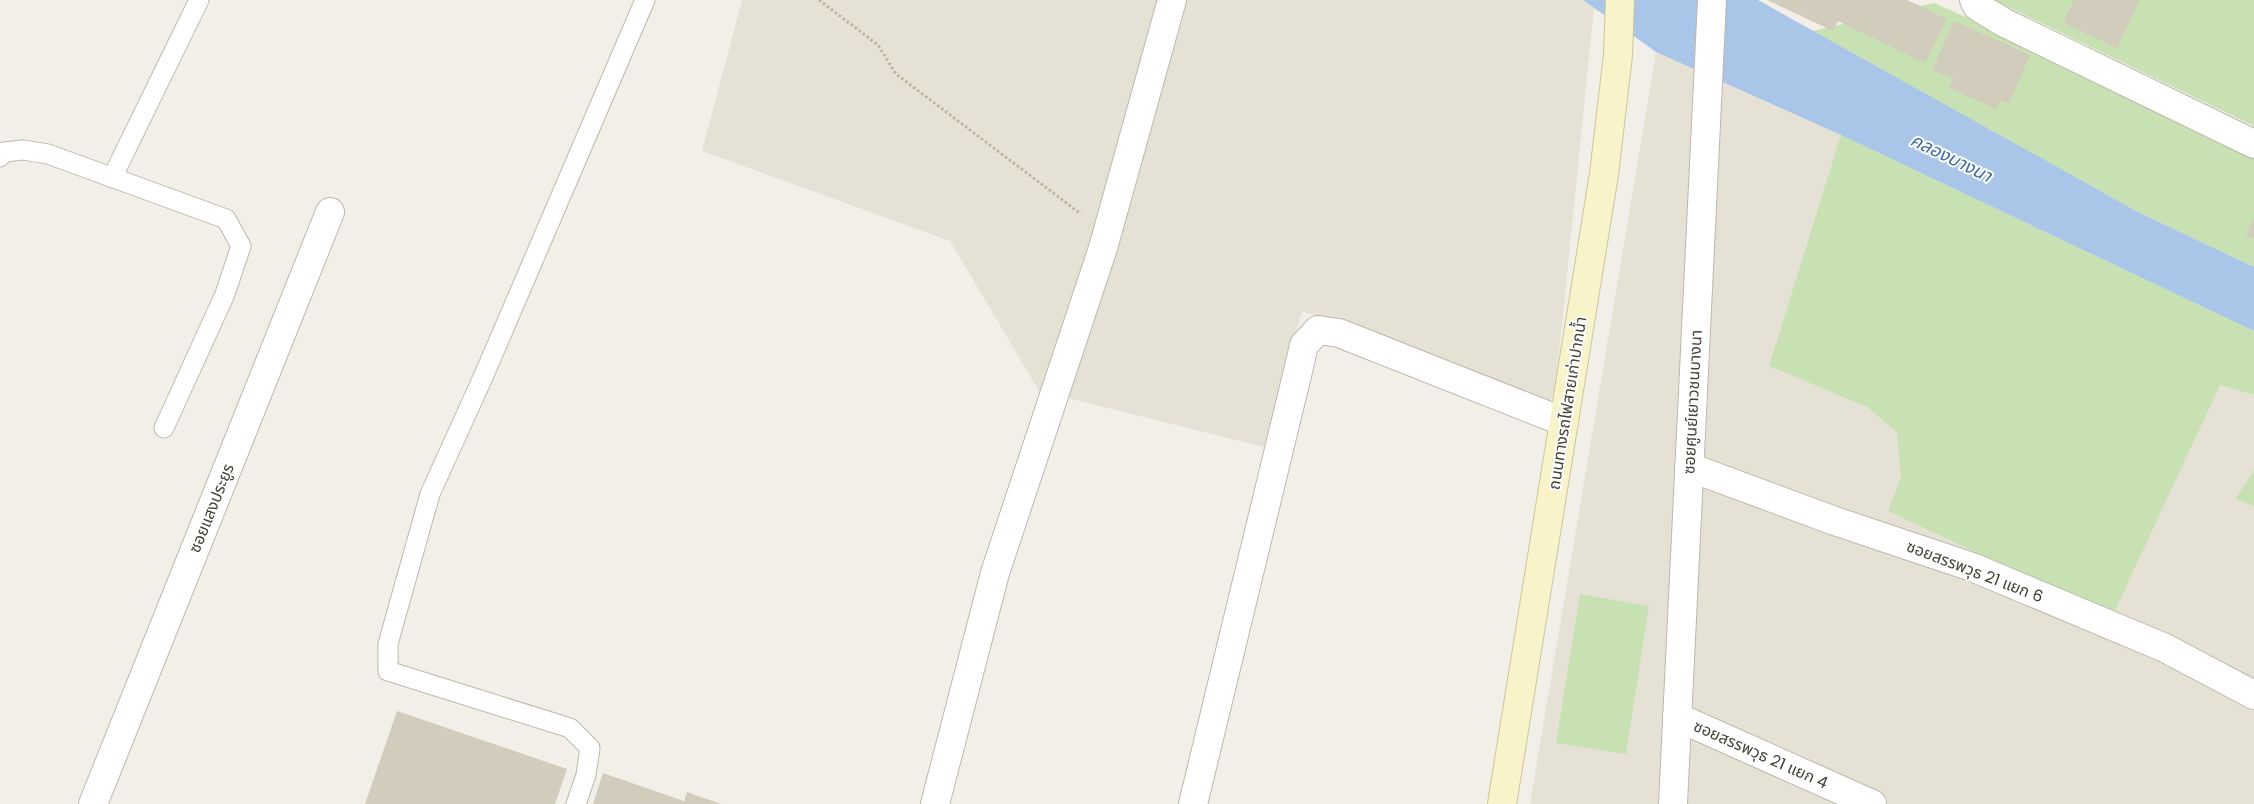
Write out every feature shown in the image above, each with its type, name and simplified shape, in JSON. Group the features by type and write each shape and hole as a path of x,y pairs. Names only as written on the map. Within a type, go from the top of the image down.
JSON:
{"main road":[{"name":"ถนนทางรถไฟสายเก่าปากน้ำ","path":"1502,804 1604,174 1618,55 1620,0"}],"street":[{"path":"935,804 995,573 1107,234 1172,0"},
{"name":"ซอยศูนย์เยาวชนบางนา","path":"1673,804 1712,0"},
{"path":"1974,0 1977,6 2003,22 2254,144"},
{"name":"ซอยแสงประยูร","path":"93,804 330,212"},
{"path":"1194,804 1300,360 1304,345 1318,330 1339,333 1564,422"},
{"name":"ซอยสรรพวุธ 21 แยก 6","path":"1689,467 1832,520 1972,567 2165,648 2254,695"},
{"name":"ซอยสรรพวุธ 21 แยก 4","path":"1677,717 1872,804"}],"lane":[{"path":"112,178 199,0"},
{"path":"576,804 586,775 590,748 570,728 388,671 388,644 430,494 484,375 645,0"},
{"path":"0,157 4,152 23,150 48,154 226,219 241,246 225,294 164,428"}],"path":[{"path":"819,0 878,45 896,74 1107,234"}],"shaded area":[{"path":"742,0 1583,0 1594,8 1557,374 1550,406 1302,311 1264,447 1039,391 950,241 702,151"},
{"path":"1656,52 1841,135 2254,331 2254,804 1530,804"}],"green space":[{"path":"1994,0 2254,0 2254,126"},
{"path":"1934,3 2045,52 2254,154 2254,267 2138,212 1813,31"},
{"path":"1841,135 2254,331 2254,395 2220,385 2112,617 1888,511 1901,477 1897,432 1867,407 1769,366"},
{"path":"2254,470 2254,507 2236,498"},
{"path":"1580,594 1649,606 1626,754 1556,743"}],"water":[{"name":"คลองบางนา","path":"1583,0 1758,0 2138,212 2254,267 2254,331 1841,135 1656,52"}],"building":[{"path":"1767,0 1907,0 1947,19 1925,63 1838,21 1833,31"},
{"path":"2074,0 2140,0 2117,48 2063,23"},
{"path":"1954,21 2030,55 2009,104 2000,100 1996,109 1949,88 1953,79 1932,70"},
{"path":"2254,217 2254,239 2246,235"},
{"path":"397,711 567,769 555,804 365,804"},
{"path":"603,773 684,801 687,792 721,804 593,804"}]}
